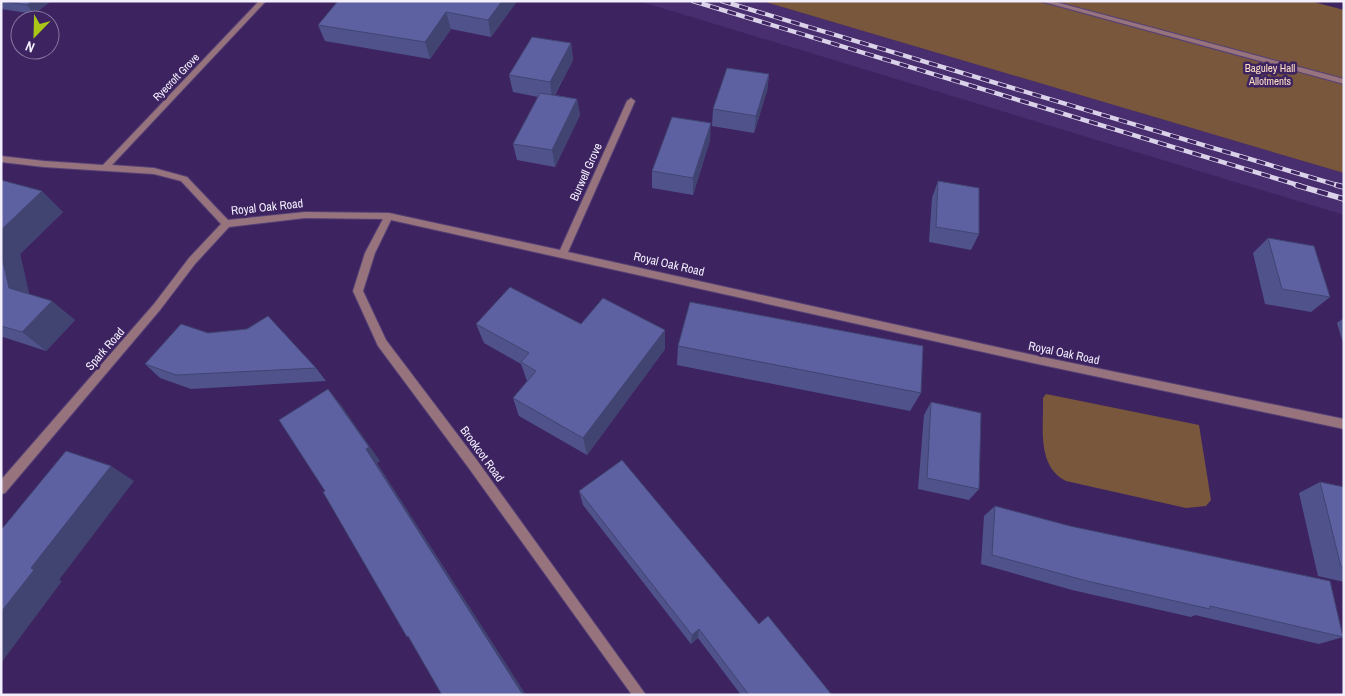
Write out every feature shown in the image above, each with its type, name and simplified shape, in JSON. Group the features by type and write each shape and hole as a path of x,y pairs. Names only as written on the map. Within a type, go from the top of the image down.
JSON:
{"street":[{"name":"Ryecroft Grove","path":"105,168 264,1"},
{"path":"1043,1 1344,82"},
{"name":"Burwell Grove","path":"563,254 631,101"},
{"name":"Royal Oak Road","path":"1,159 154,171 184,179 226,224 305,215 389,216 1033,359 1344,424"},
{"name":"Brookcot Road","path":"389,216 370,253 358,291 382,344 472,463 640,695"},
{"name":"Spark Road","path":"1,489 156,308 192,261 226,224"}],"shaded area":[{"path":"639,1 762,1 1344,173 1344,215"}],"green space":[{"name":"Baguley Hall Allotments","path":"762,1 1310,1 1344,10 1344,173"},
{"path":"1046,394 1199,425 1211,500 1206,506 1186,508 1066,481 1056,474 1046,456 1043,433 1043,398"}],"building":[{"path":"2,1 32,1 27,5"},
{"path":"338,1 502,1 488,20 446,12 425,42 318,25"},
{"path":"532,37 571,43 550,82 509,75"},
{"path":"727,68 769,74 756,116 713,109"},
{"path":"540,93 577,99 552,150 513,144"},
{"path":"672,117 711,123 693,178 652,171"},
{"path":"1,180 42,191 1,230"},
{"path":"938,181 979,188 979,234 936,227"},
{"path":"1268,238 1314,246 1330,297 1282,289"},
{"path":"1,253 9,288 52,301 22,332 1,326"},
{"path":"510,287 581,324 603,298 665,330 583,438 513,398 536,371 521,362 529,353 476,324"},
{"path":"690,302 923,346 921,393 678,346"},
{"path":"268,316 316,368 176,375 145,364 181,324 208,333 247,329"},
{"path":"328,389 369,447 366,449 523,695 442,695 323,492 325,491 279,420"},
{"path":"931,402 981,413 979,489 927,478"},
{"path":"66,451 111,466 31,568 34,570 1,612 1,530"},
{"path":"622,460 759,624 768,616 832,695 749,695 699,629 692,635 579,491"},
{"path":"1320,482 1344,487 1344,567 1341,567"},
{"path":"995,506 1070,526 1330,581 1343,637 1210,606 1210,609 1087,581 992,555"}],"railway":[{"path":"693,1 1301,186"},
{"path":"722,1 1340,186"},
{"path":"1296,185 1344,199"},
{"path":"1336,185 1340,186"},
{"path":"1340,186 1344,187"}]}
